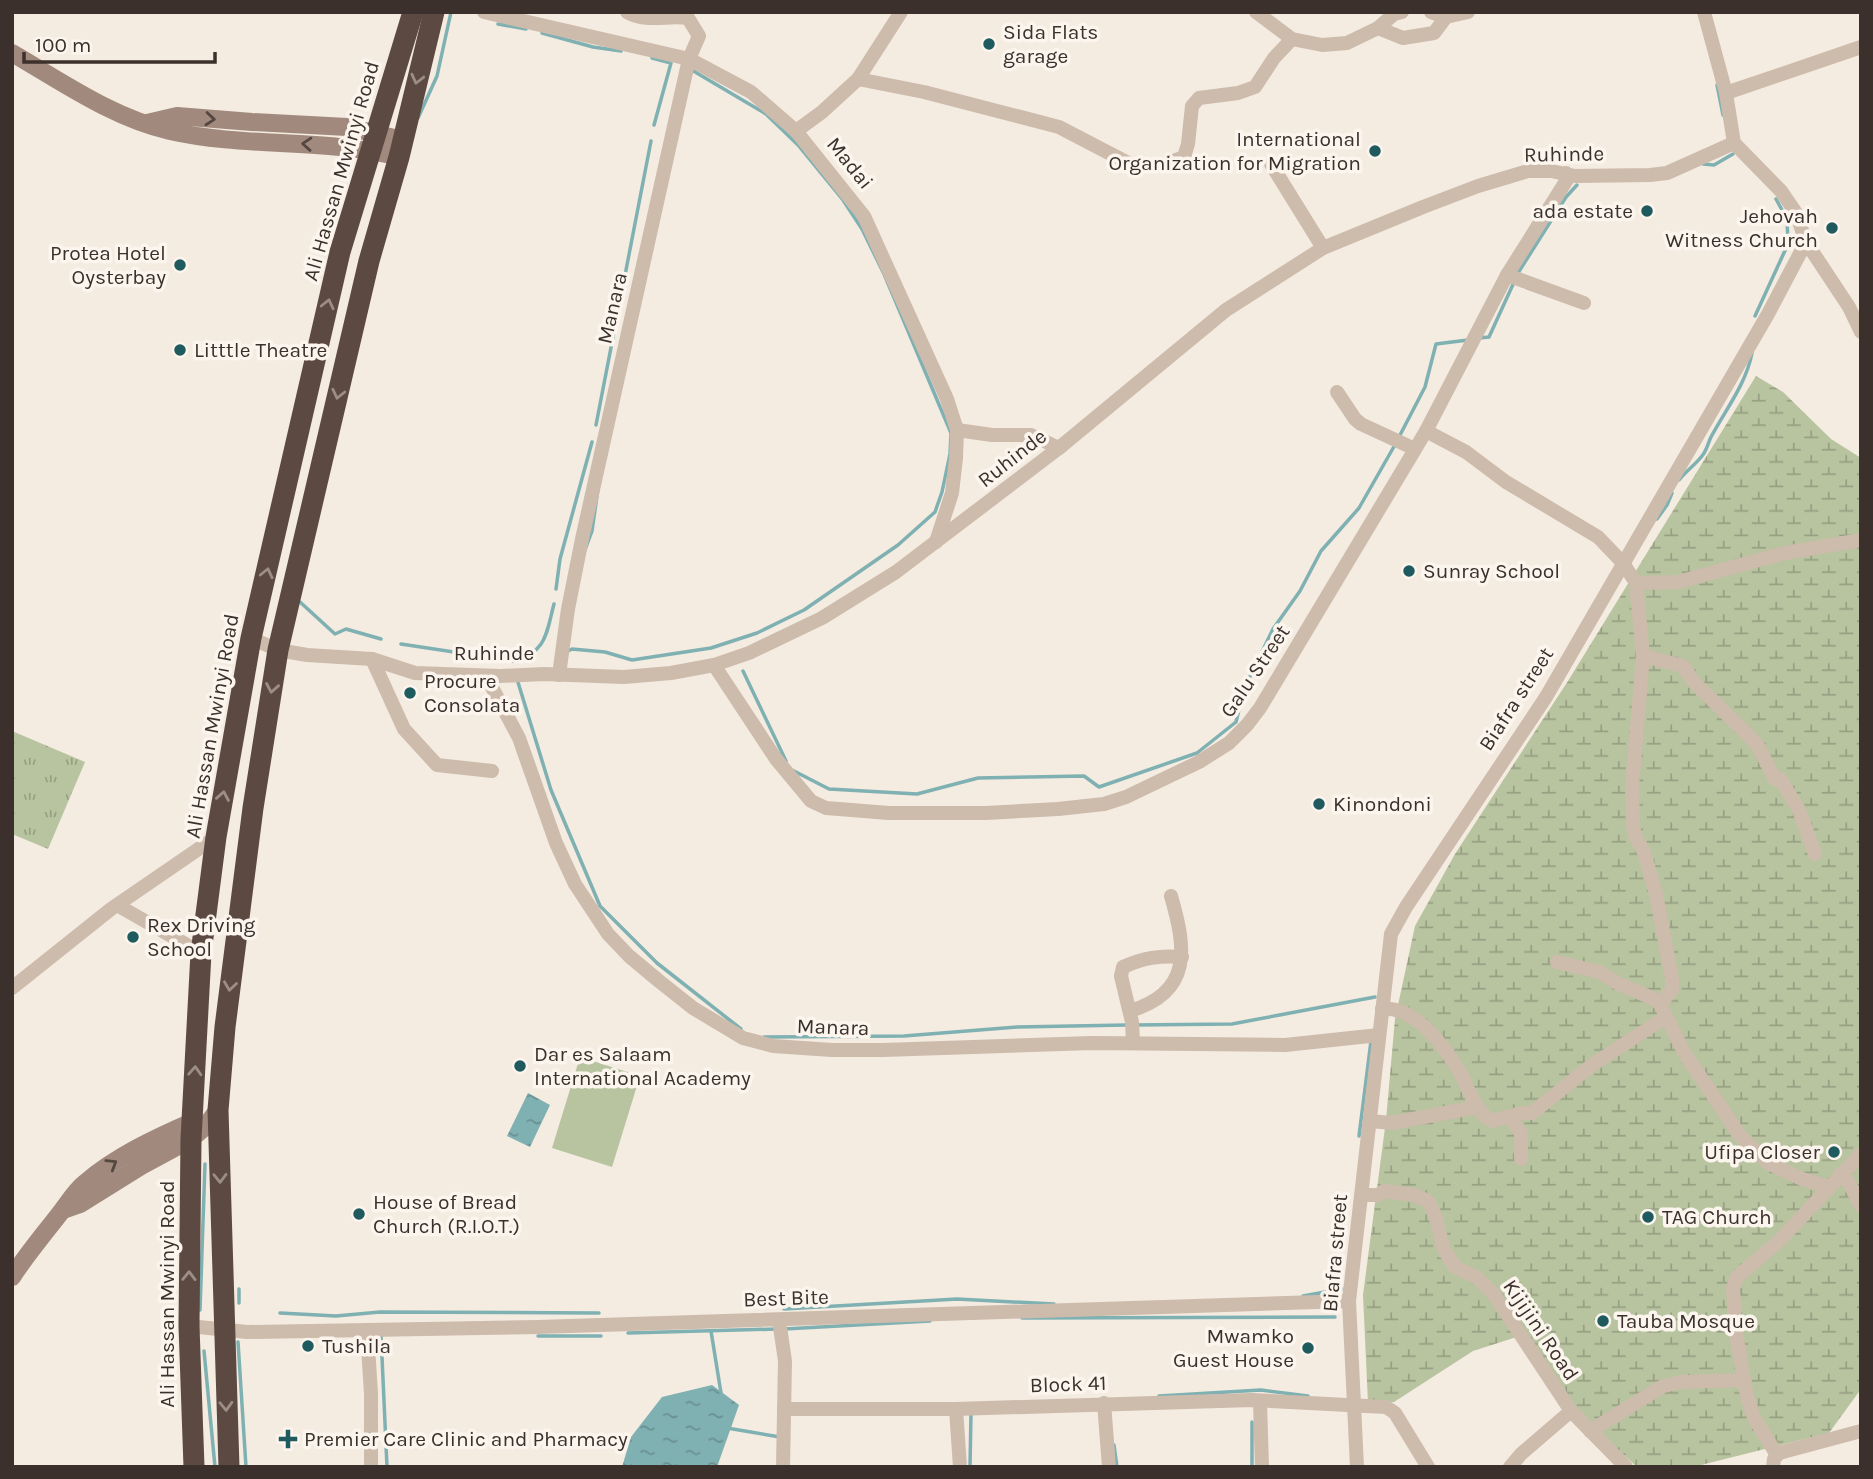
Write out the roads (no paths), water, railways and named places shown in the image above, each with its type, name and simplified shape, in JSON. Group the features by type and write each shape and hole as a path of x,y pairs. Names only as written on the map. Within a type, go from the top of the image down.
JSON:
{"highway":[{"name":"Ali Hassan Mwinyi Road","path":"194,1467 189,1326 192,1131 201,953 216,837 251,638 340,252 413,12"},
{"path":"229,1467 218,1110 225,1027 253,808 278,650 369,261 401,148 434,12"}],"street":[{"name":"Madai","path":"484,12 538,18 689,59 751,92 796,131 864,216 943,389 957,429 952,493 935,543"},
{"name":"Manara","path":"559,675 582,539 689,59 699,36 688,18 667,15 654,20 627,12"},
{"path":"796,131 822,112 858,79 901,12"},
{"path":"1256,12 1292,39 1322,45 1347,43 1378,28 1394,14 1402,12"},
{"path":"1432,12 1445,15 1468,12"},
{"path":"1704,12 1726,93 1734,143 1781,191 1796,213 1806,242 1849,306 1861,332"},
{"path":"1378,28 1403,38 1434,33 1445,15"},
{"path":"858,79 924,92 1059,127 1132,165 1159,166 1184,157 1192,106 1199,98 1238,93 1255,87 1274,58 1292,39"},
{"path":"1726,93 1861,47"},
{"path":"12,53 108,108 171,131 208,137 374,141 401,148"},
{"name":"Ruhinde","path":"251,638 278,650 307,655 372,659 415,673 624,677 671,673 715,665 749,653 822,618 867,592 1059,447 1226,310 1323,248 1478,186 1528,172 1566,173 1575,176 1667,173 1734,143"},
{"path":"1272,164 1323,248"},
{"name":"Galu Street","path":"715,665 783,769 811,801 826,808 875,813 986,813 1058,809 1115,800 1199,762 1228,743 1247,725 1343,572 1426,431 1507,275 1568,178 1566,173"},
{"name":"Biafra street","path":"1357,1467 1349,1301 1391,934 1406,906 1546,697 1768,314 1806,242"},
{"path":"1507,275 1584,303"},
{"path":"1337,391 1361,424 1415,449"},
{"path":"957,429 972,433 1031,435 1059,447"},
{"path":"1382,1009 1394,1009 1412,1017 1438,1040 1477,1107 1492,1121 1532,1113 1663,1011 1672,989 1656,894 1644,852 1635,836 1631,808 1643,656 1636,583 1623,563 1598,537 1506,482 1466,452 1426,431"},
{"path":"1636,583 1678,582 1785,553 1861,540"},
{"path":"1643,656 1683,666 1694,682 1757,744 1775,779 1781,780 1799,810 1815,854"},
{"path":"372,659 404,729 437,765 492,771"},
{"name":"Manara","path":"486,676 519,738 556,843 575,884 608,934 641,966 693,1007 743,1038 773,1046 832,1050 1132,1026 1285,1045 1379,1035"},
{"path":"12,988 117,905 216,837"},
{"path":"1132,1026 1143,1007 1175,982 1182,957 1171,896"},
{"path":"117,905 201,953"},
{"path":"1132,1026 1122,983 1123,967 1138,960 1164,955 1182,957"},
{"path":"1557,962 1599,972 1652,998 1663,1011 1690,1062 1723,1113 1755,1152 1768,1163 1790,1174 1829,1187"},
{"path":"1370,1121 1392,1122 1477,1107"},
{"path":"12,1277 63,1210 80,1204 192,1131 205,1127 218,1110"},
{"path":"1509,1116 1521,1133 1521,1158"},
{"path":"1861,1154 1778,1242 1737,1277 1733,1288 1733,1307 1744,1380 1754,1418 1775,1461 1861,1431"},
{"path":"1840,1174 1848,1181 1861,1206"},
{"name":"Kijijini Road","path":"1362,1195 1395,1192 1414,1195 1427,1201 1435,1214 1447,1256 1455,1266 1476,1277 1502,1304 1571,1411 1626,1467"},
{"name":"Best Bite","path":"189,1326 247,1332 367,1331 1349,1301"},
{"path":"779,1320 785,1362 783,1467"},
{"path":"367,1331 371,1394 371,1467"},
{"path":"1590,1432 1663,1386 1681,1382 1744,1380"},
{"path":"1260,1401 1262,1467"},
{"name":"Block 41","path":"784,1409 956,1409 1104,1403 1260,1401 1386,1407 1395,1413 1428,1467"},
{"path":"1104,1403 1109,1467"},
{"path":"956,1409 960,1467"},
{"path":"1510,1467 1521,1454 1571,1411"}],"water":[{"path":"528,1093 550,1105 530,1147 507,1136"},
{"path":"712,1385 739,1405 717,1467 622,1467 631,1437 662,1397"}],"waterway":[{"path":"418,118 437,76 451,12"},
{"path":"498,24 526,29"},
{"path":"542,33 593,47 621,51"},
{"path":"652,58 671,63 654,125"},
{"path":"690,69 766,114 798,145 843,200 862,229 884,274 951,433 950,454 942,492 935,512 898,545 804,610 757,633 711,648 632,660 605,652 572,649 566,652 562,648 579,566 592,531 601,468 625,367 673,134 690,69"},
{"path":"1717,85 1723,115"},
{"path":"596,425 651,141"},
{"path":"1703,164 1714,165 1733,154"},
{"path":"1518,273 1566,197 1577,185"},
{"path":"1755,316 1788,244 1787,219 1776,199"},
{"path":"1479,338 1489,337 1515,280"},
{"path":"1399,437 1425,387 1436,344 1468,340"},
{"path":"1679,480 1705,451 1740,386 1752,353"},
{"path":"556,589 560,559 592,442"},
{"path":"792,770 829,789 917,794 978,778 1084,776 1099,787 1197,753 1236,722 1244,689 1273,629 1300,591 1321,551 1359,508 1396,443"},
{"path":"1657,519 1672,493"},
{"path":"300,602 335,634 346,629 381,639"},
{"path":"401,644 513,661 533,653 539,647 554,604"},
{"path":"743,671 786,761"},
{"path":"517,679 551,790 600,906 657,963 741,1029"},
{"path":"1135,1025 1232,1024 1375,997"},
{"path":"764,1037 904,1036 1017,1027 1127,1025"},
{"path":"1359,1136 1371,1041"},
{"path":"200,1310 205,1164"},
{"path":"239,1289 239,1303"},
{"path":"1303,1296 1342,1289"},
{"path":"784,1309 957,1299 1054,1304"},
{"path":"280,1313 336,1316 380,1312 599,1313"},
{"path":"1022,1318 1335,1317"},
{"path":"784,1329 930,1321"},
{"path":"628,1333 776,1329"},
{"path":"711,1331 721,1393"},
{"path":"381,1335 387,1467"},
{"path":"538,1336 601,1336"},
{"path":"238,1342 246,1467"},
{"path":"204,1351 215,1467"},
{"path":"1159,1396 1261,1390 1308,1396"},
{"path":"970,1467 971,1413"},
{"path":"1252,1422 1252,1467"},
{"path":"727,1428 780,1437"},
{"path":"1114,1445 1117,1467"}],"place":[{"name":"Sida Flats garage","path":"989,44"},
{"name":"International Organization for Migration","path":"1375,151"},
{"name":"ada estate","path":"1647,211"},
{"name":"Jehovah Witness Church","path":"1832,228"},
{"name":"Protea Hotel Oysterbay","path":"180,265"},
{"name":"Litttle Theatre","path":"180,350"},
{"name":"Sunray School","path":"1409,571"},
{"name":"Procure Consolata","path":"410,693"},
{"name":"Kinondoni","path":"1319,804"},
{"name":"Rex Driving School","path":"133,937"},
{"name":"Dar es Salaam International Academy","path":"520,1066"},
{"name":"Ufipa Closer","path":"1834,1152"},
{"name":"House of Bread Church (R.I.O.T.)","path":"359,1214"},
{"name":"TAG Church","path":"1648,1217"},
{"name":"Tauba Mosque","path":"1603,1321"},
{"name":"Tushila","path":"308,1346"},
{"name":"Mwamko Guest House","path":"1308,1348"},
{"name":"Premier Care Clinic and Pharmacy","path":"288,1439"}]}
